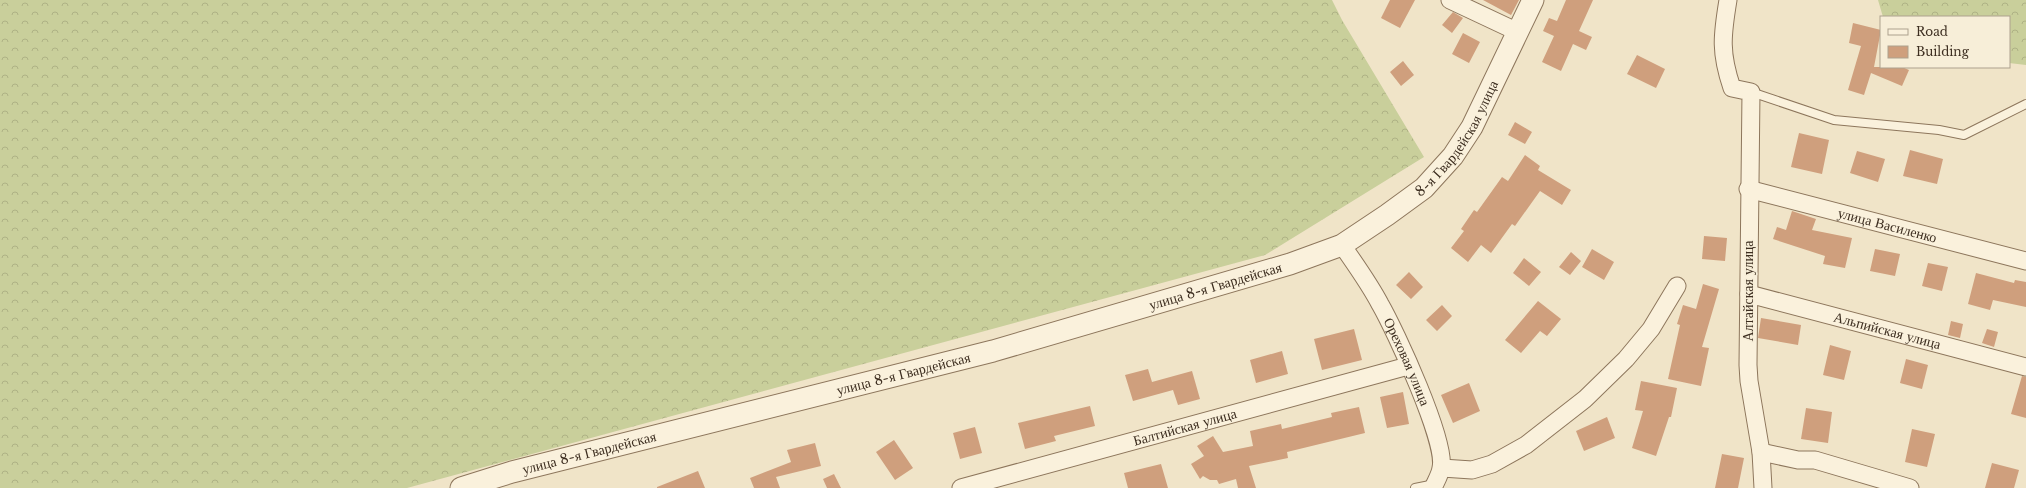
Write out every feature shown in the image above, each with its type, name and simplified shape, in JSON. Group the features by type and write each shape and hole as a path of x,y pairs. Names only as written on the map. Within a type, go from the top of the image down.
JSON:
{"street":[{"path":"1450,0 1518,32"},
{"name":"8-я Гвардейская улица","path":"1342,245 1424,188 1453,156 1472,127 1533,0"},
{"path":"1728,0 1722,34 1722,53 1726,71 1732,88 1751,92"},
{"name":"Алтайская улица","path":"1751,92 1748,190 1749,381 1761,452 1763,488"},
{"name":"улица Василенко","path":"1748,190 2026,261"},
{"name":"Ореховая улица","path":"1342,245 1379,302 1390,323 1435,428 1440,448 1442,468 1434,486"},
{"name":"улица 8-я Гвардейская","path":"462,488 512,472 993,351 1290,264 1342,245"},
{"path":"1442,468 1472,470 1492,464 1526,445 1580,404 1626,359 1651,330 1678,286"},
{"name":"Альпийская улица","path":"1749,294 2026,366"},
{"name":"Балтийская улица","path":"961,488 1408,366"},
{"path":"1761,452 1798,460 1815,460 1910,488"}],"lane":[{"path":"1751,92 1834,120 1939,130 1964,135 2026,104"},
{"path":"1415,488 1434,486"}],"green space":[{"path":"0,0 1332,0 1342,20 1424,157 1265,255 407,488 0,488"},
{"path":"1878,0 2026,0 2026,65 2010,63 2010,16 1883,16"}],"building":[{"path":"1390,0 1415,0 1400,28 1381,18"},
{"path":"1483,0 1519,0 1511,15"},
{"path":"1566,0 1593,0 1579,31 1592,37 1586,50 1573,44 1561,71 1542,62 1554,36 1543,31 1549,18 1557,21"},
{"path":"1453,12 1463,18 1452,33 1442,25"},
{"path":"1853,23 1880,30 1874,67 1904,68 1909,70 1902,86 1871,73 1864,95 1848,90 1861,46 1849,43"},
{"path":"1463,33 1480,42 1469,63 1452,54"},
{"path":"1637,55 1665,69 1656,88 1627,74"},
{"path":"1403,61 1414,75 1401,86 1390,72"},
{"path":"1515,122 1532,132 1525,144 1508,135"},
{"path":"1799,133 1829,140 1822,174 1791,167"},
{"path":"1910,150 1943,159 1937,184 1903,176"},
{"path":"1857,151 1885,159 1878,182 1850,173"},
{"path":"1525,155 1540,166 1538,170 1571,190 1562,205 1540,191 1515,226 1512,224 1491,253 1481,245 1468,262 1451,248 1464,231 1461,229 1474,210 1477,212 1502,177 1508,181"},
{"path":"1792,211 1816,219 1812,230 1852,238 1845,268 1823,264 1825,256 1773,239 1777,227 1786,230"},
{"path":"1704,236 1727,238 1725,261 1702,259"},
{"path":"1592,249 1614,262 1604,280 1582,267"},
{"path":"1875,249 1900,254 1895,276 1870,271"},
{"path":"1571,252 1581,261 1570,275 1559,267"},
{"path":"1524,258 1541,272 1529,286 1513,273"},
{"path":"1928,263 1948,267 1942,291 1922,286"},
{"path":"1409,272 1423,287 1411,299 1396,285"},
{"path":"1976,273 2014,283 2015,280 2026,282 2026,307 1993,300 1990,310 1968,304"},
{"path":"1703,284 1719,289 1702,347 1709,348 1701,386 1668,379 1680,325 1677,324 1683,305 1696,309"},
{"path":"1538,301 1561,319 1547,336 1540,331 1521,353 1505,340"},
{"path":"1442,305 1452,316 1437,331 1426,320"},
{"path":"1761,318 1801,325 1798,345 1758,338"},
{"path":"1951,321 1963,324 1960,338 1948,335"},
{"path":"1354,329 1362,360 1322,370 1314,339"},
{"path":"1987,329 1998,332 1994,347 1982,343"},
{"path":"1830,345 1851,351 1844,380 1823,375"},
{"path":"1282,351 1288,374 1256,383 1250,360"},
{"path":"1906,359 1928,365 1922,389 1900,383"},
{"path":"1148,369 1152,382 1192,371 1200,399 1178,405 1173,390 1133,401 1125,375"},
{"path":"2022,376 2026,377 2026,418 2011,414"},
{"path":"1641,381 1677,388 1671,417 1669,417 1656,456 1632,448 1643,411 1635,410"},
{"path":"1469,383 1480,411 1453,423 1441,395"},
{"path":"1403,392 1409,424 1387,428 1380,397"},
{"path":"1090,406 1095,426 1054,436 1056,441 1025,449 1018,423"},
{"path":"1359,407 1365,433 1287,452 1288,458 1249,466 1256,488 1238,488 1236,479 1219,484 1217,480 1210,480 1203,476 1200,479 1191,464 1204,456 1197,446 1213,436 1223,452 1253,446 1250,431 1281,424 1282,429 1332,417 1331,413"},
{"path":"1806,408 1832,412 1828,443 1801,439"},
{"path":"1607,417 1615,438 1584,451 1576,431"},
{"path":"975,427 982,453 960,459 953,433"},
{"path":"1912,429 1935,434 1927,467 1905,462"},
{"path":"894,440 913,468 895,480 876,452"},
{"path":"815,443 821,466 776,477 780,488 754,488 750,478 791,462 787,450"},
{"path":"1722,454 1744,458 1738,488 1715,488"},
{"path":"1992,463 2019,470 2014,488 1985,488"},
{"path":"1161,464 1168,488 1128,488 1124,473"},
{"path":"698,471 705,488 657,488 657,487"},
{"path":"834,474 841,488 827,488 823,479"}]}
